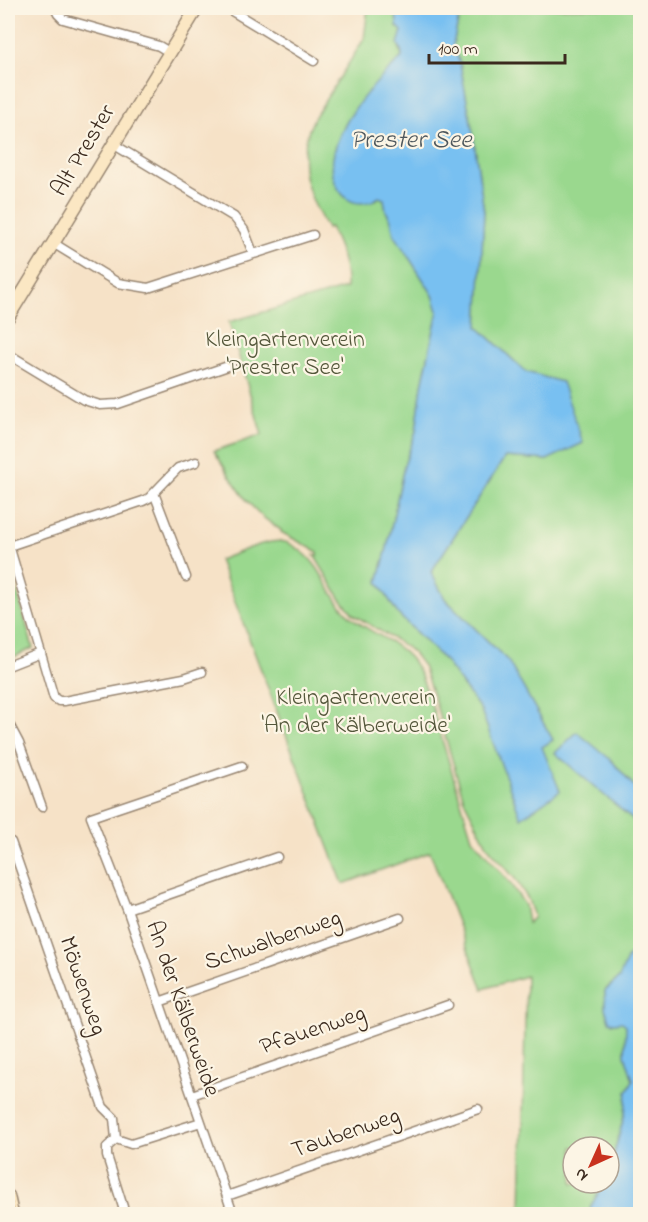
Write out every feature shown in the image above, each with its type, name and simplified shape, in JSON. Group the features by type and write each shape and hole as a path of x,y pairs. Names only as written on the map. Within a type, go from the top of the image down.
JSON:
{"main road":[{"name":"Alt Prester","path":"8,317 197,8"},
{"path":"8,1197 12,1215"}],"street":[{"path":"55,8 57,14 63,19 159,46 169,52"},
{"path":"227,8 314,61"},
{"path":"113,144 234,217 244,230 253,253"},
{"path":"53,243 118,283 146,288 313,234"},
{"path":"8,354 84,400 100,405 118,404 231,365"},
{"path":"196,462 178,468 143,501 8,544 54,698 64,701 184,678 202,672"},
{"path":"154,493 186,577"},
{"path":"8,666 41,653"},
{"path":"8,728 10,726 20,743 42,807"},
{"name":"An der Kälberweide","path":"233,1215 127,909 91,818 242,766"},
{"name":"Möwenweg","path":"11,842 103,1107 114,1118 116,1139"},
{"path":"127,909 277,857"},
{"name":"Schwalbenweg","path":"159,1002 400,918"},
{"name":"Pfauenweg","path":"192,1095 448,1005"},
{"name":"Taubenweg","path":"226,1196 478,1109"},
{"path":"123,1215 123,1207 107,1156 107,1147 116,1139 130,1144 201,1122"}],"green space":[{"path":"368,8 396,8 397,26 402,30 399,46 402,57 361,102 348,120 339,138 334,157 335,176 343,195 384,199 394,234 433,295 438,311 422,386 416,431 404,466 378,582 398,614 446,662 481,710 521,817 542,746 553,740 508,661 445,599 431,572 505,457 547,460 562,382 526,372 478,327 484,212 473,133 460,64 453,45 461,8 640,8 640,793 611,760 556,753 638,824 640,948 630,955 623,973 605,991 606,1012 613,1023 622,1022 626,1025 625,1055 633,1080 627,1092 625,1113 619,1135 561,1135 561,1195 598,1195 589,1214 521,1214 526,976 483,989 430,852 343,884 219,560 270,542 289,543 309,557 340,606 354,620 396,645 410,658 430,700 472,838 510,883 525,905 528,923 534,917 528,899 516,880 488,847 464,800 423,666 405,646 354,615 340,598 314,555 318,555 318,552 281,532 259,514 250,505 214,451 262,435 229,322 346,288 344,264 339,249 330,227 327,228 319,214 308,188 304,147 314,118 364,39"},
{"path":"8,559 33,648 8,660 11,628"}],"water":[{"name":"Prester See","path":"396,8 461,8 453,45 460,64 473,133 484,212 478,327 526,372 562,382 583,443 547,460 505,457 431,572 445,599 508,661 553,740 542,747 560,791 521,818 481,710 446,662 398,614 378,582 404,466 416,431 422,386 438,311 433,295 394,234 384,199 379,197 362,203 349,200 336,184 332,168 334,152 348,119 369,91 402,57 398,44 402,31 397,26"},
{"path":"577,732 611,760 640,793 640,893 638,824 555,753"},
{"path":"640,948 640,1214 589,1214 597,1195 621,1195 621,1135 619,1135 625,1113 627,1092 633,1080 625,1055 626,1025 622,1022 609,1021 605,1008 605,991 619,978 628,957"}],"tram line":[{"path":"8,1188 14,1214"}],"park label":[{"name":"Kleingartenverein 'Prester See'","path":"285,354"},
{"name":"Kleingartenverein 'An der Kälberweide'","path":"356,712"}]}
